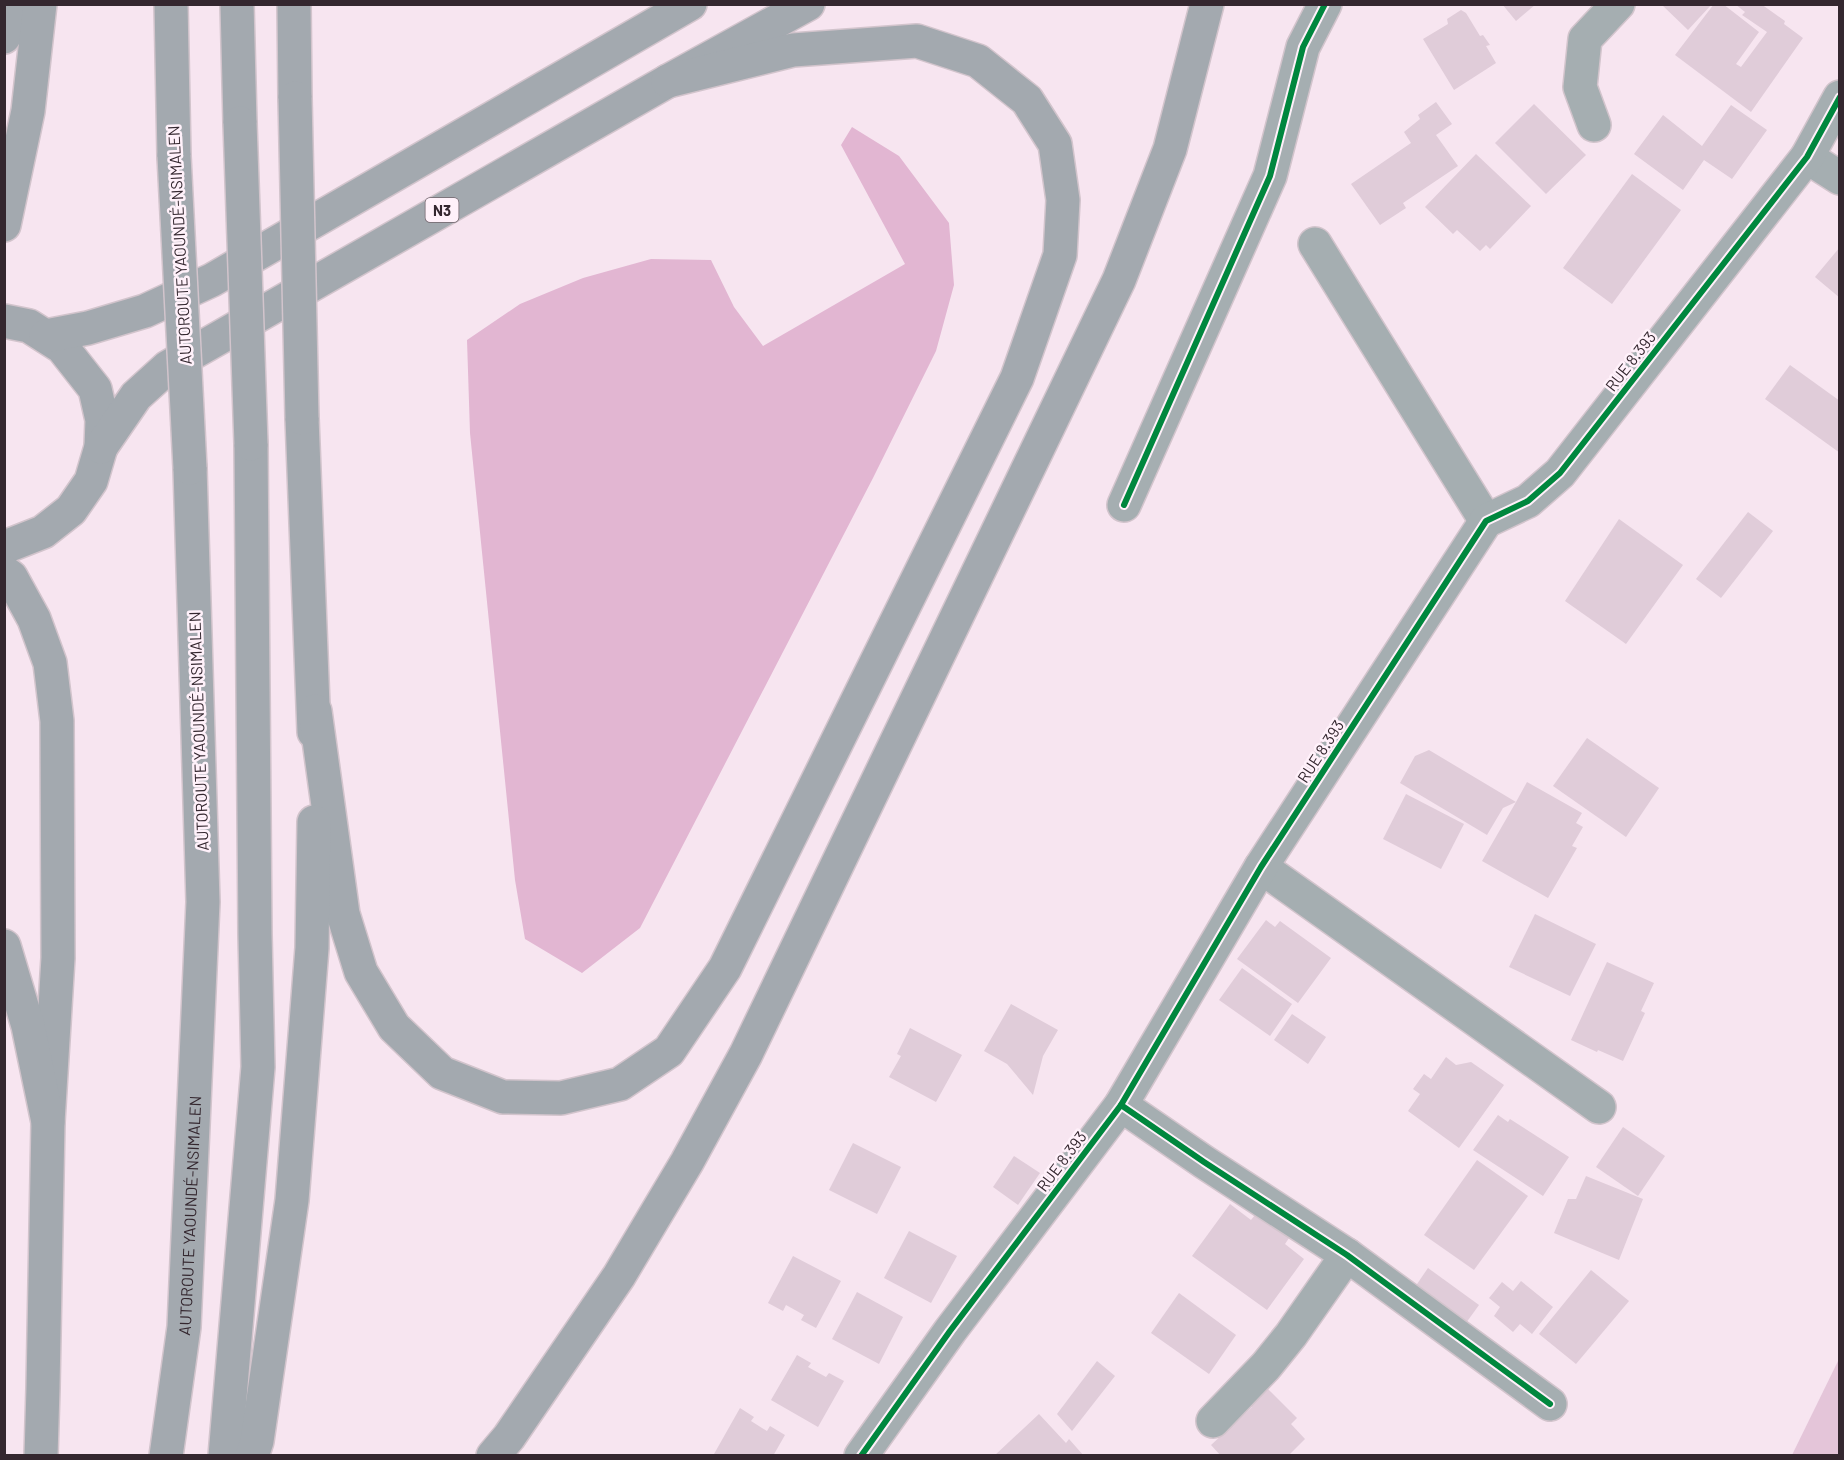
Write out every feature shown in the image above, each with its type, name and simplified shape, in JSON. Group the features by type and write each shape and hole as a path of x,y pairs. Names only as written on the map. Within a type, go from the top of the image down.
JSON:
{"highway":[{"path":"4,37 21,4"},
{"path":"4,225 28,111 40,4"},
{"name":"AUTOROUTE YAOUNDÉ-NSIMALEN","path":"166,1455 183,1327 203,902 190,468 174,156 171,4"},
{"path":"225,1455 258,1067 251,444 237,4"},
{"path":"252,1455 257,1441 292,1200 312,948 315,711 302,418 294,4"},
{"path":"46,336 88,328 145,311 212,280 690,4"},
{"name":"N3","path":"101,447 136,396 168,367 668,81 808,4"},
{"path":"493,1455 509,1437 619,1276 687,1162 746,1054 1119,279 1170,150 1207,4"},
{"path":"315,711 343,914 361,972 394,1027 442,1073 503,1097 561,1098 620,1084 669,1051 725,968 1017,378 1060,255 1064,201 1055,144 1027,100 978,62 917,41 793,50 668,81"},
{"name":"N3","path":"4,321 29,326 62,347 95,389 102,420 101,447 91,481 71,510 43,532 10,545 4,545"},
{"path":"4,572 11,577 34,619 50,663 57,721 58,958 48,1122 40,1455"},
{"path":"4,946 28,1026 48,1122"}],"street":[{"path":"1124,505 1270,176 1303,47 1325,4"},
{"path":"1594,125 1580,87 1585,39 1618,4"},
{"name":"RUE 8.393","path":"861,1455 950,1331 1121,1105 1260,867 1486,521 1528,501 1560,473 1807,157 1839,98"},
{"path":"1807,157 1839,178"},
{"path":"1315,244 1486,521"},
{"path":"1260,867 1599,1107"},
{"path":"1121,1105 1347,1255 1550,1404"},
{"path":"1213,1421 1266,1366 1291,1335 1347,1255"}],"shaded area":[{"path":"852,127 899,156 949,223 954,285 936,351 873,478 640,928 582,973 525,939 515,880 470,433 467,340 520,304 583,278 651,259 711,260 734,307 763,346 905,264 841,145"},
{"path":"1839,1359 1839,1455 1792,1455"}],"building":[{"path":"1502,4 1536,4 1516,21"},
{"path":"1661,4 1712,4 1688,30"},
{"path":"1714,4 1723,4 1759,32 1736,64 1741,67 1767,32 1742,15 1745,12 1735,4 1761,4 1785,21 1784,24 1803,38 1751,112 1675,55"},
{"path":"1461,10 1466,13 1480,36 1483,35 1490,45 1486,46 1496,63 1454,90 1423,39 1448,24 1447,19"},
{"path":"1436,102 1452,124 1436,135 1458,166 1403,203 1406,208 1380,225 1351,184 1411,143 1404,132 1420,119 1418,115"},
{"path":"1534,104 1586,155 1546,194 1495,143"},
{"path":"1731,105 1767,130 1732,179 1704,160 1683,190 1634,154 1663,115 1702,146"},
{"path":"1476,154 1531,206 1490,249 1486,245 1480,251 1457,230 1453,234 1425,207"},
{"path":"1632,174 1681,210 1612,304 1563,268"},
{"path":"1840,247 1840,298 1815,277"},
{"path":"1790,365 1840,401 1840,453 1765,399"},
{"path":"1748,512 1773,531 1721,598 1696,579"},
{"path":"1619,519 1683,565 1626,644 1565,601"},
{"path":"1587,738 1659,788 1626,837 1553,786"},
{"path":"1429,750 1516,802 1503,808 1487,835 1400,783 1415,756"},
{"path":"1527,782 1582,813 1576,823 1583,827 1572,846 1577,848 1548,898 1482,861"},
{"path":"1406,794 1464,824 1441,869 1383,839"},
{"path":"1535,914 1596,944 1570,996 1509,967"},
{"path":"1266,920 1275,927 1280,921 1331,958 1298,1003 1237,959"},
{"path":"1607,962 1654,983 1641,1011 1645,1013 1623,1061 1571,1040"},
{"path":"1242,968 1292,1004 1270,1036 1219,1000"},
{"path":"1011,1004 1058,1030 1043,1056 1033,1095 1007,1064 984,1051"},
{"path":"1292,1014 1326,1037 1308,1064 1274,1040"},
{"path":"910,1028 962,1055 936,1102 889,1077 901,1056 897,1054"},
{"path":"1446,1057 1456,1065 1471,1062 1504,1085 1459,1148 1408,1111 1420,1094 1413,1089 1424,1074 1431,1079"},
{"path":"1498,1115 1508,1122 1510,1119 1569,1157 1543,1196 1473,1150"},
{"path":"1623,1127 1665,1156 1638,1196 1596,1167"},
{"path":"853,1143 901,1167 877,1214 829,1190"},
{"path":"1014,1156 1040,1173 1018,1205 993,1187"},
{"path":"1477,1160 1528,1196 1474,1270 1424,1235"},
{"path":"1586,1176 1643,1199 1619,1260 1554,1233 1568,1199 1576,1199"},
{"path":"1230,1204 1251,1220 1258,1211 1291,1235 1285,1244 1304,1259 1267,1310 1192,1256"},
{"path":"909,1231 957,1256 931,1303 884,1278"},
{"path":"793,1256 841,1281 816,1328 801,1320 804,1315 786,1305 783,1311 768,1303"},
{"path":"1428,1268 1479,1305 1466,1323 1415,1287"},
{"path":"1591,1270 1629,1301 1576,1364 1539,1334"},
{"path":"1521,1281 1553,1307 1532,1334 1520,1324 1513,1332 1494,1316 1500,1307 1489,1298 1502,1282 1513,1291"},
{"path":"857,1292 903,1317 879,1364 832,1339"},
{"path":"1179,1293 1236,1335 1209,1374 1151,1333"},
{"path":"797,1355 811,1363 808,1367 826,1377 829,1373 844,1381 818,1427 771,1400"},
{"path":"1097,1361 1115,1376 1072,1431 1057,1414"},
{"path":"1266,1387 1297,1418 1291,1424 1305,1439 1288,1456 1221,1456 1211,1445 1252,1407 1249,1404"},
{"path":"740,1408 754,1417 751,1421 767,1431 770,1426 785,1435 773,1456 717,1456 714,1454"},
{"path":"1039,1414 1066,1443 1069,1439 1084,1456 994,1456"}],"cycle path":[{"path":"1124,505 1270,176 1303,47 1325,4"},
{"path":"861,1456 950,1331 1121,1105 1261,867 1486,521 1528,501 1560,473 1807,157 1840,97"},
{"path":"1121,1105 1347,1255 1550,1404"}]}
